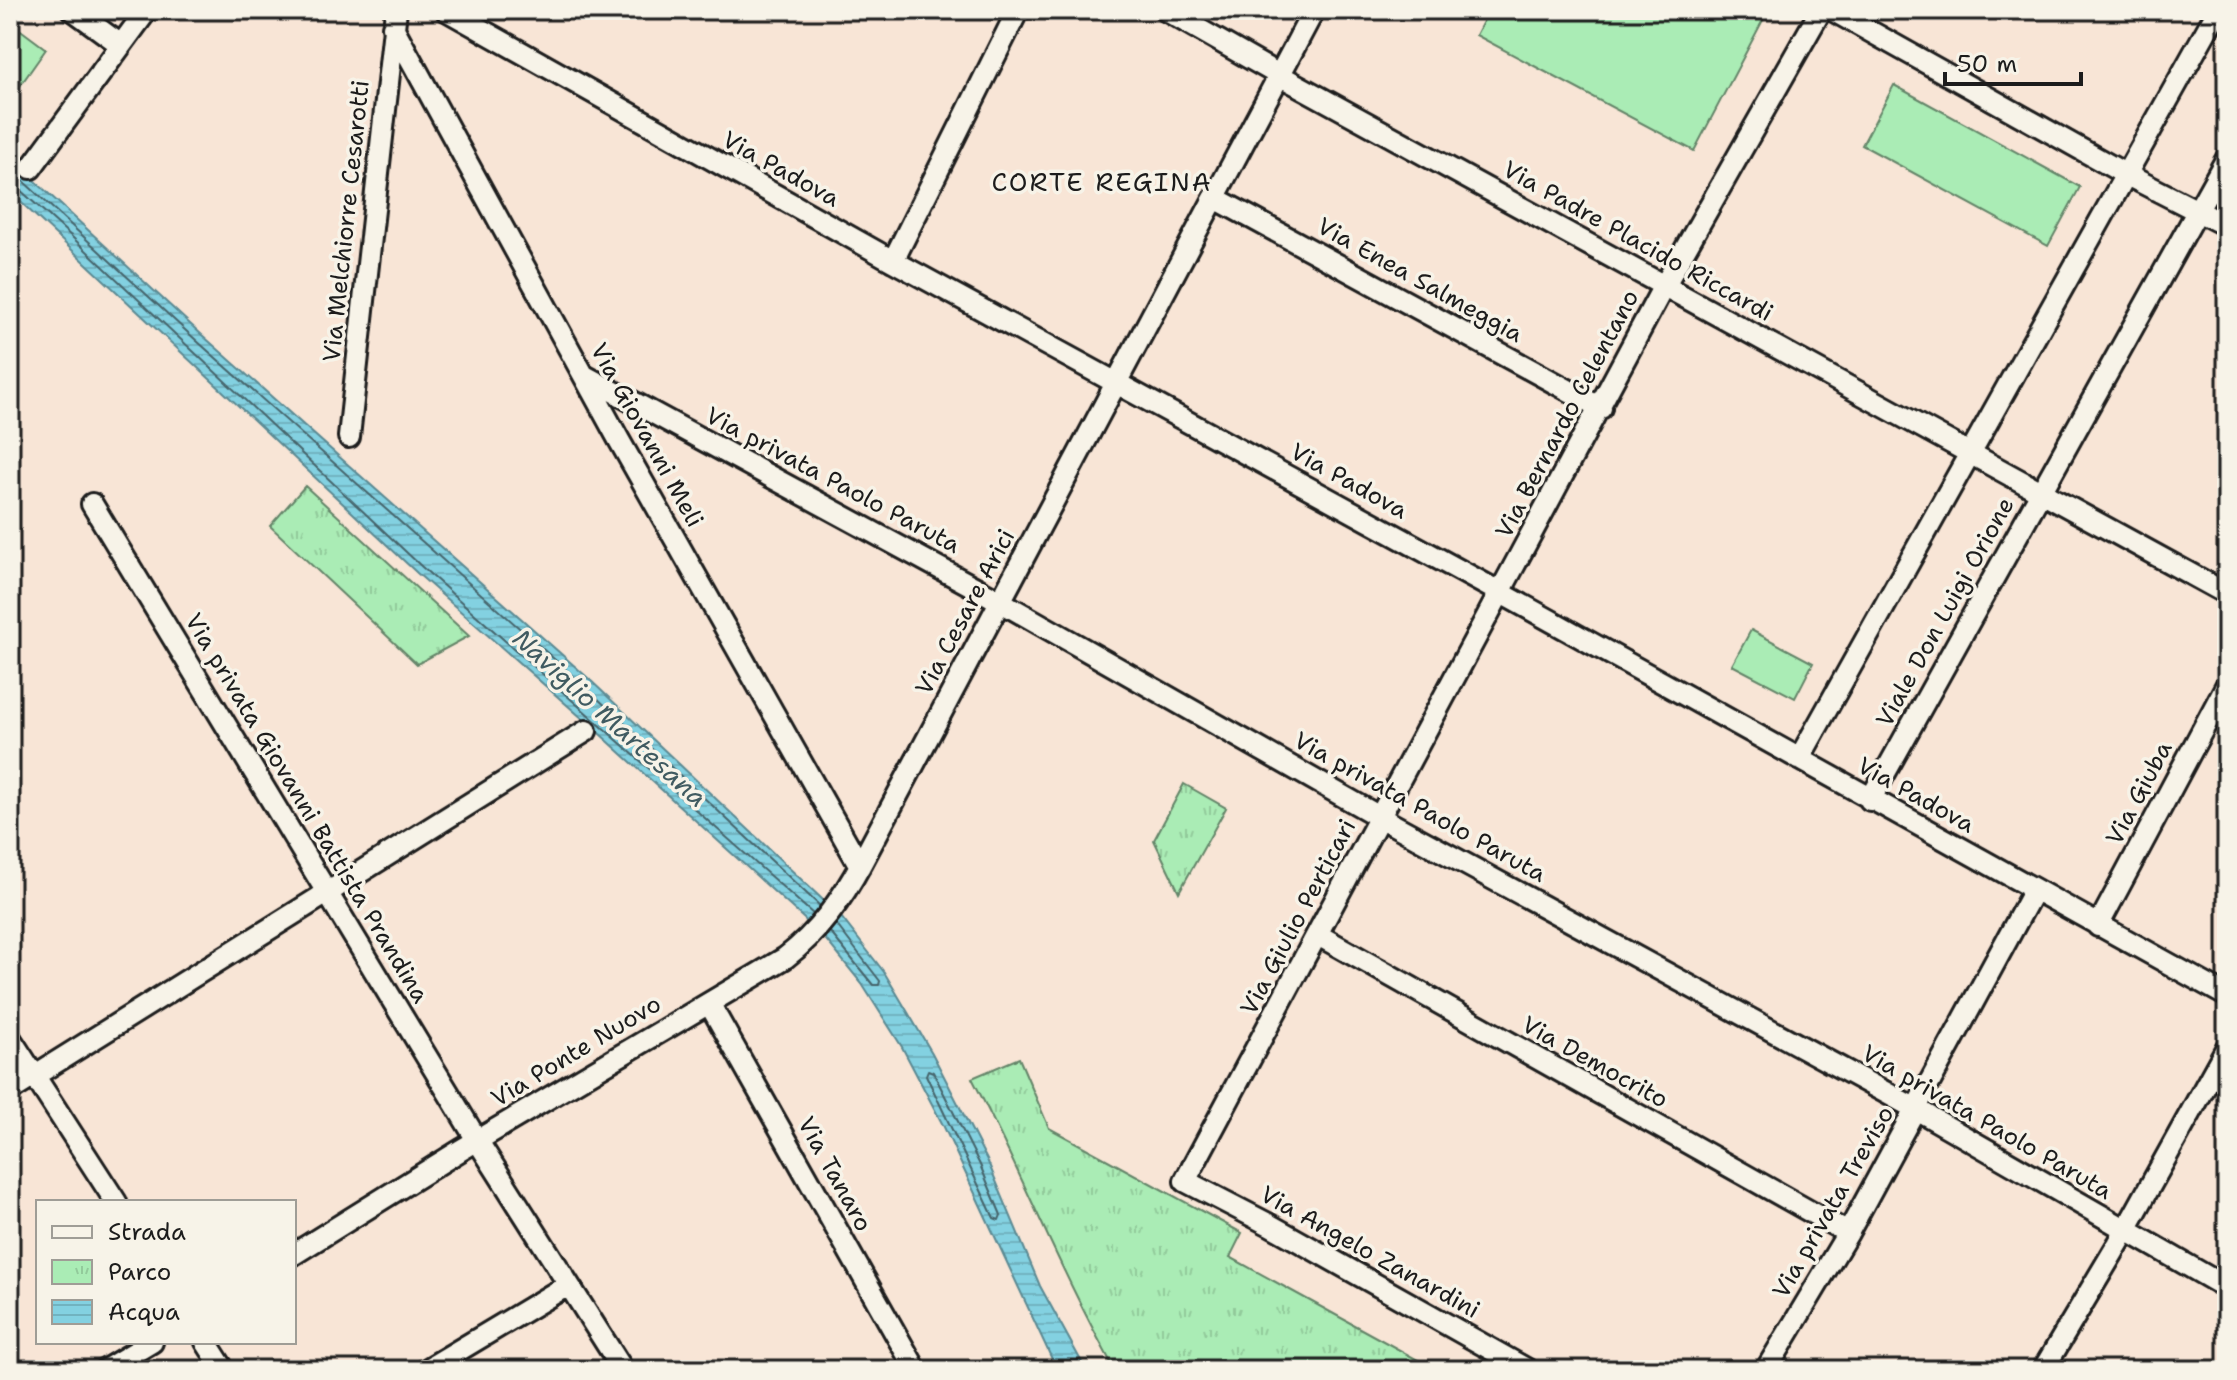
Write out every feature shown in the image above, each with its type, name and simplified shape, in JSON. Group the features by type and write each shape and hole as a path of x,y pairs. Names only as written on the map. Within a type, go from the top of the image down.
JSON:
{"street":[{"path":"73,10 121,45"},
{"path":"31,168 147,10"},
{"name":"Via Padova","path":"446,10 893,261 1501,593 2227,996"},
{"path":"893,261 1018,10"},
{"name":"Via Padre Placido Riccardi","path":"1165,10 1972,453"},
{"name":"Via Cesare Arici","path":"856,874 1314,10"},
{"name":"Via Bernardo Celentano","path":"1501,593 1665,285 1821,10"},
{"path":"1832,10 2125,174 2227,226"},
{"path":"1799,759 2218,10"},
{"name":"Via Giovanni Meli","path":"394,18 619,440 856,874"},
{"name":"Via Melchiorre Cesarotti","path":"349,437 394,18"},
{"name":"Viale Don Luigi Orione","path":"1870,800 2227,158"},
{"name":"Via Enea Salmeggia","path":"1215,198 1601,408"},
{"name":"Via privata Paolo Paruta","path":"585,376 999,601 1381,817 1916,1109 2227,1288"},
{"name":"Viale Don Luigi Orione","path":"1972,453 2042,490"},
{"path":"2042,490 2227,594"},
{"name":"Via privata Giovanni Battista Prandina","path":"92,504 477,1140 623,1370"},
{"name":"Via Giulio Perticari","path":"1185,1181 1501,593"},
{"name":"Via Giuba","path":"2098,926 2227,684"},
{"path":"10,1091 586,731"},
{"name":"Via Ponte Nuovo","path":"296,1253 477,1140 785,958 830,914 856,874"},
{"name":"Via privata Treviso","path":"1766,1370 1848,1233 2034,890"},
{"name":"Via Democrito","path":"1318,935 1848,1233"},
{"name":"Via Tanaro","path":"709,1003 916,1370"},
{"path":"10,1038 115,1200"},
{"path":"2043,1370 2227,1047"},
{"name":"Via Angelo Zanardini","path":"1185,1181 1270,1225 1528,1370"},
{"path":"426,1370 568,1285"},
{"path":"105,1370 149,1344"},
{"path":"207,1344 224,1370"}],"green space":[{"path":"1489,10 1744,10 1763,20 1694,151 1476,35"},
{"path":"10,22 46,49 10,100"},
{"path":"1894,85 2080,187 2048,246 1862,145"},
{"path":"305,486 469,636 417,664 270,526"},
{"path":"1751,630 1813,663 1795,698 1732,665"},
{"path":"1184,784 1226,808 1179,892 1154,840"},
{"path":"1019,1058 1049,1128 1242,1233 1230,1257 1436,1370 1115,1370 1077,1298 972,1078"}],"water":[{"name":"Naviglio Martesana","path":"10,158 202,335 587,677 841,917 884,972 932,1053 988,1162 1040,1286 1086,1370 1057,1370 944,1127 902,1047 862,984 823,936 417,573 10,192"}],"district":[{"name":"CORTE REGINA","path":"1102,182"}]}
